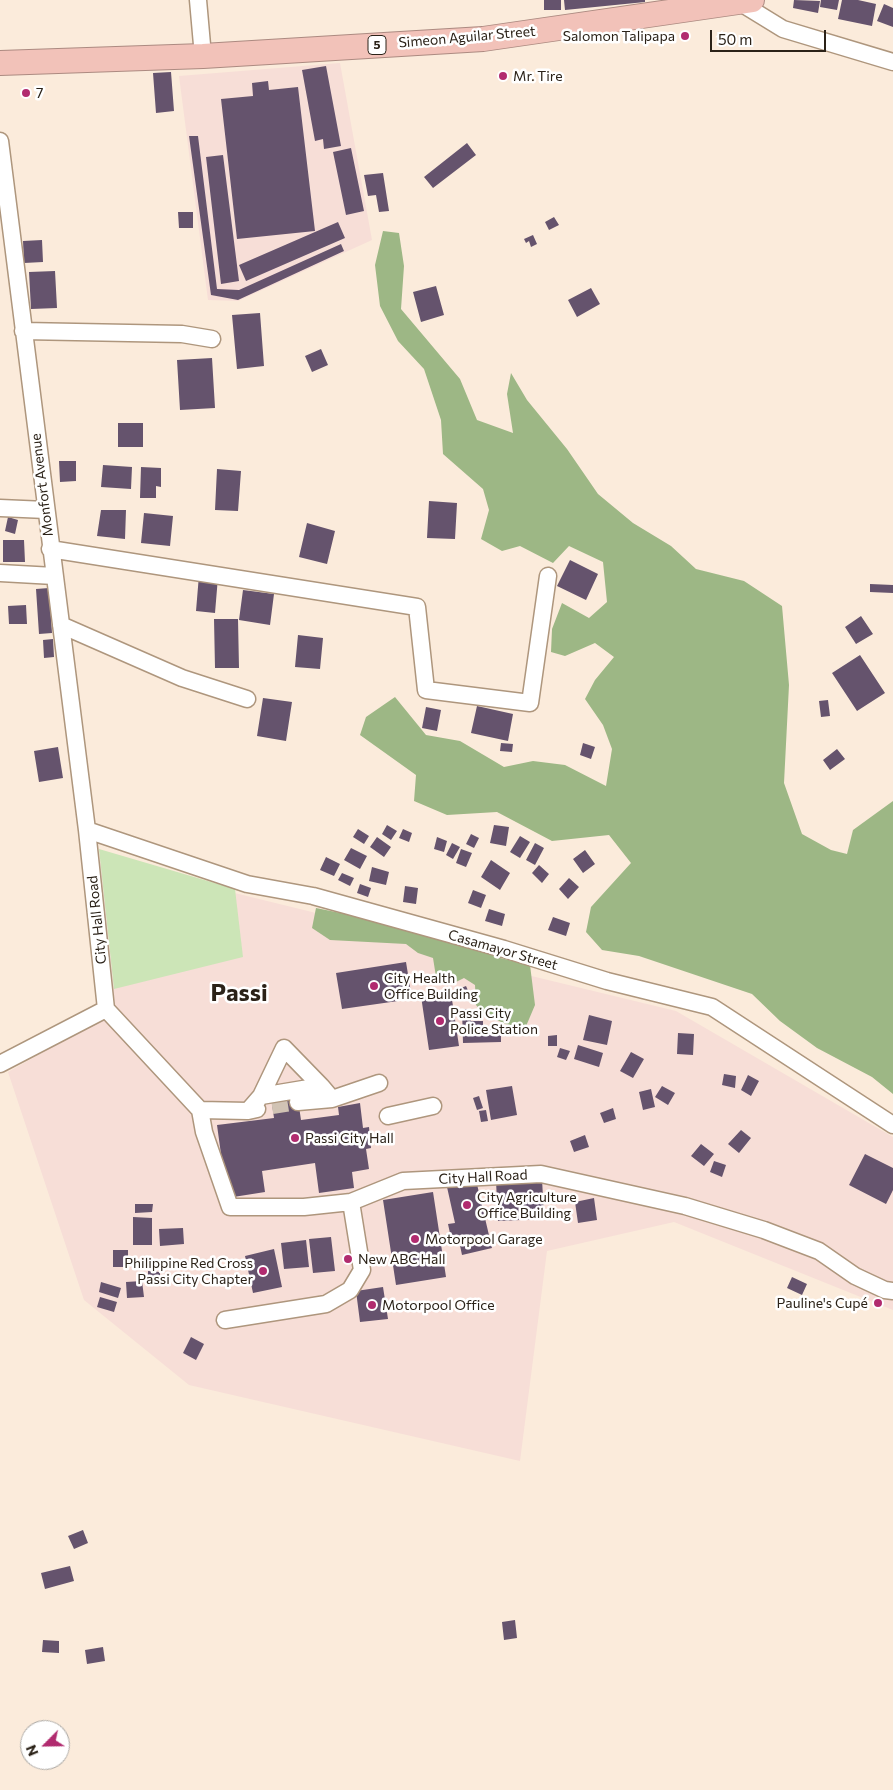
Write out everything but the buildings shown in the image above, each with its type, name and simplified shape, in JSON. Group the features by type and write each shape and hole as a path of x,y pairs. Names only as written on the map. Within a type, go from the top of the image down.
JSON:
{"highway":[{"name":"Simeon Aguilar Street","path":"0,63 203,56 483,38 680,5 745,1"}],"street":[{"path":"198,0 203,56"},
{"path":"745,1 783,29 893,62"},
{"name":"Monfort Avenue","path":"0,141 50,549 87,830"},
{"path":"23,330 182,334 212,339"},
{"path":"0,508 46,510"},
{"path":"50,549 416,607 426,690 530,703 548,576"},
{"path":"0,573 54,576"},
{"path":"61,625 182,678 247,700"},
{"name":"City Hall Road","path":"87,830 106,1009"},
{"name":"Casamayor Street","path":"87,830 247,884 313,896 504,949 608,981 712,1007 893,1125"},
{"path":"0,1064 106,1009 200,1110 248,1111 266,1101 321,1086"},
{"path":"266,1101 284,1048 332,1099"},
{"path":"298,1102 332,1099 379,1083"},
{"path":"388,1116 433,1106"},
{"name":"City Hall Road","path":"200,1110 204,1132 230,1207 304,1207 351,1202 402,1181 541,1174 685,1206 764,1230 819,1251 856,1276 885,1290 893,1291"},
{"path":"225,1320 326,1304 350,1290 362,1270 351,1202"}],"shaded area":[{"path":"340,63 372,240 238,301 208,300 179,76"},
{"path":"96,859 312,912 515,972 676,1011 893,1137 893,1310 674,1222 547,1251 520,1461 189,1385 84,1300 8,1072 114,1012"}],"green space":[{"path":"383,231 399,233 404,266 401,309 460,379 477,420 513,433 507,394 511,373 527,400 567,449 598,494 633,523 671,546 696,569 744,581 782,606 789,685 784,783 802,834 831,850 847,854 853,830 893,801 893,1094 872,1077 817,1048 780,1021 752,994 639,956 602,950 586,932 591,907 631,863 609,835 552,841 497,812 447,815 414,801 416,775 360,735 366,717 395,697 426,735 460,741 504,767 533,761 565,765 606,786 612,749 603,725 585,699 595,680 614,657 595,643 565,656 551,652 552,629 562,603 589,618 607,602 603,562 569,546 553,563 520,546 502,551 481,539 489,510 483,489 443,454 441,420 424,369 398,341 380,306 375,265"},
{"path":"99,849 235,889 243,957 114,989"},
{"path":"316,908 449,935 496,957 530,965 535,1005 524,1031 517,1035 513,1027 485,1015 476,1005 475,985 464,978 450,985 437,983 433,958 418,953 406,944 330,940 312,928"}],"tunnel":[{"path":"272,1106 298,1102"}],"place":[{"name":"Salomon Talipapa","path":"685,36"},
{"name":"Mr. Tire","path":"503,76"},
{"name":"7","path":"26,93"},
{"name":"City Health Office Building","path":"374,986"},
{"name":"Passi City Police Station","path":"440,1021"},
{"name":"Passi City Hall","path":"295,1138"},
{"name":"City Agriculture Office Building","path":"467,1205"},
{"name":"Motorpool Garage","path":"415,1239"},
{"name":"New ABC Hall","path":"348,1259"},
{"name":"Philippine Red Cross Passi City Chapter","path":"263,1271"},
{"name":"Pauline's Cupé","path":"878,1303"},
{"name":"Motorpool Office","path":"372,1305"}],"district":[{"name":"Passi","path":"239,993"}]}
